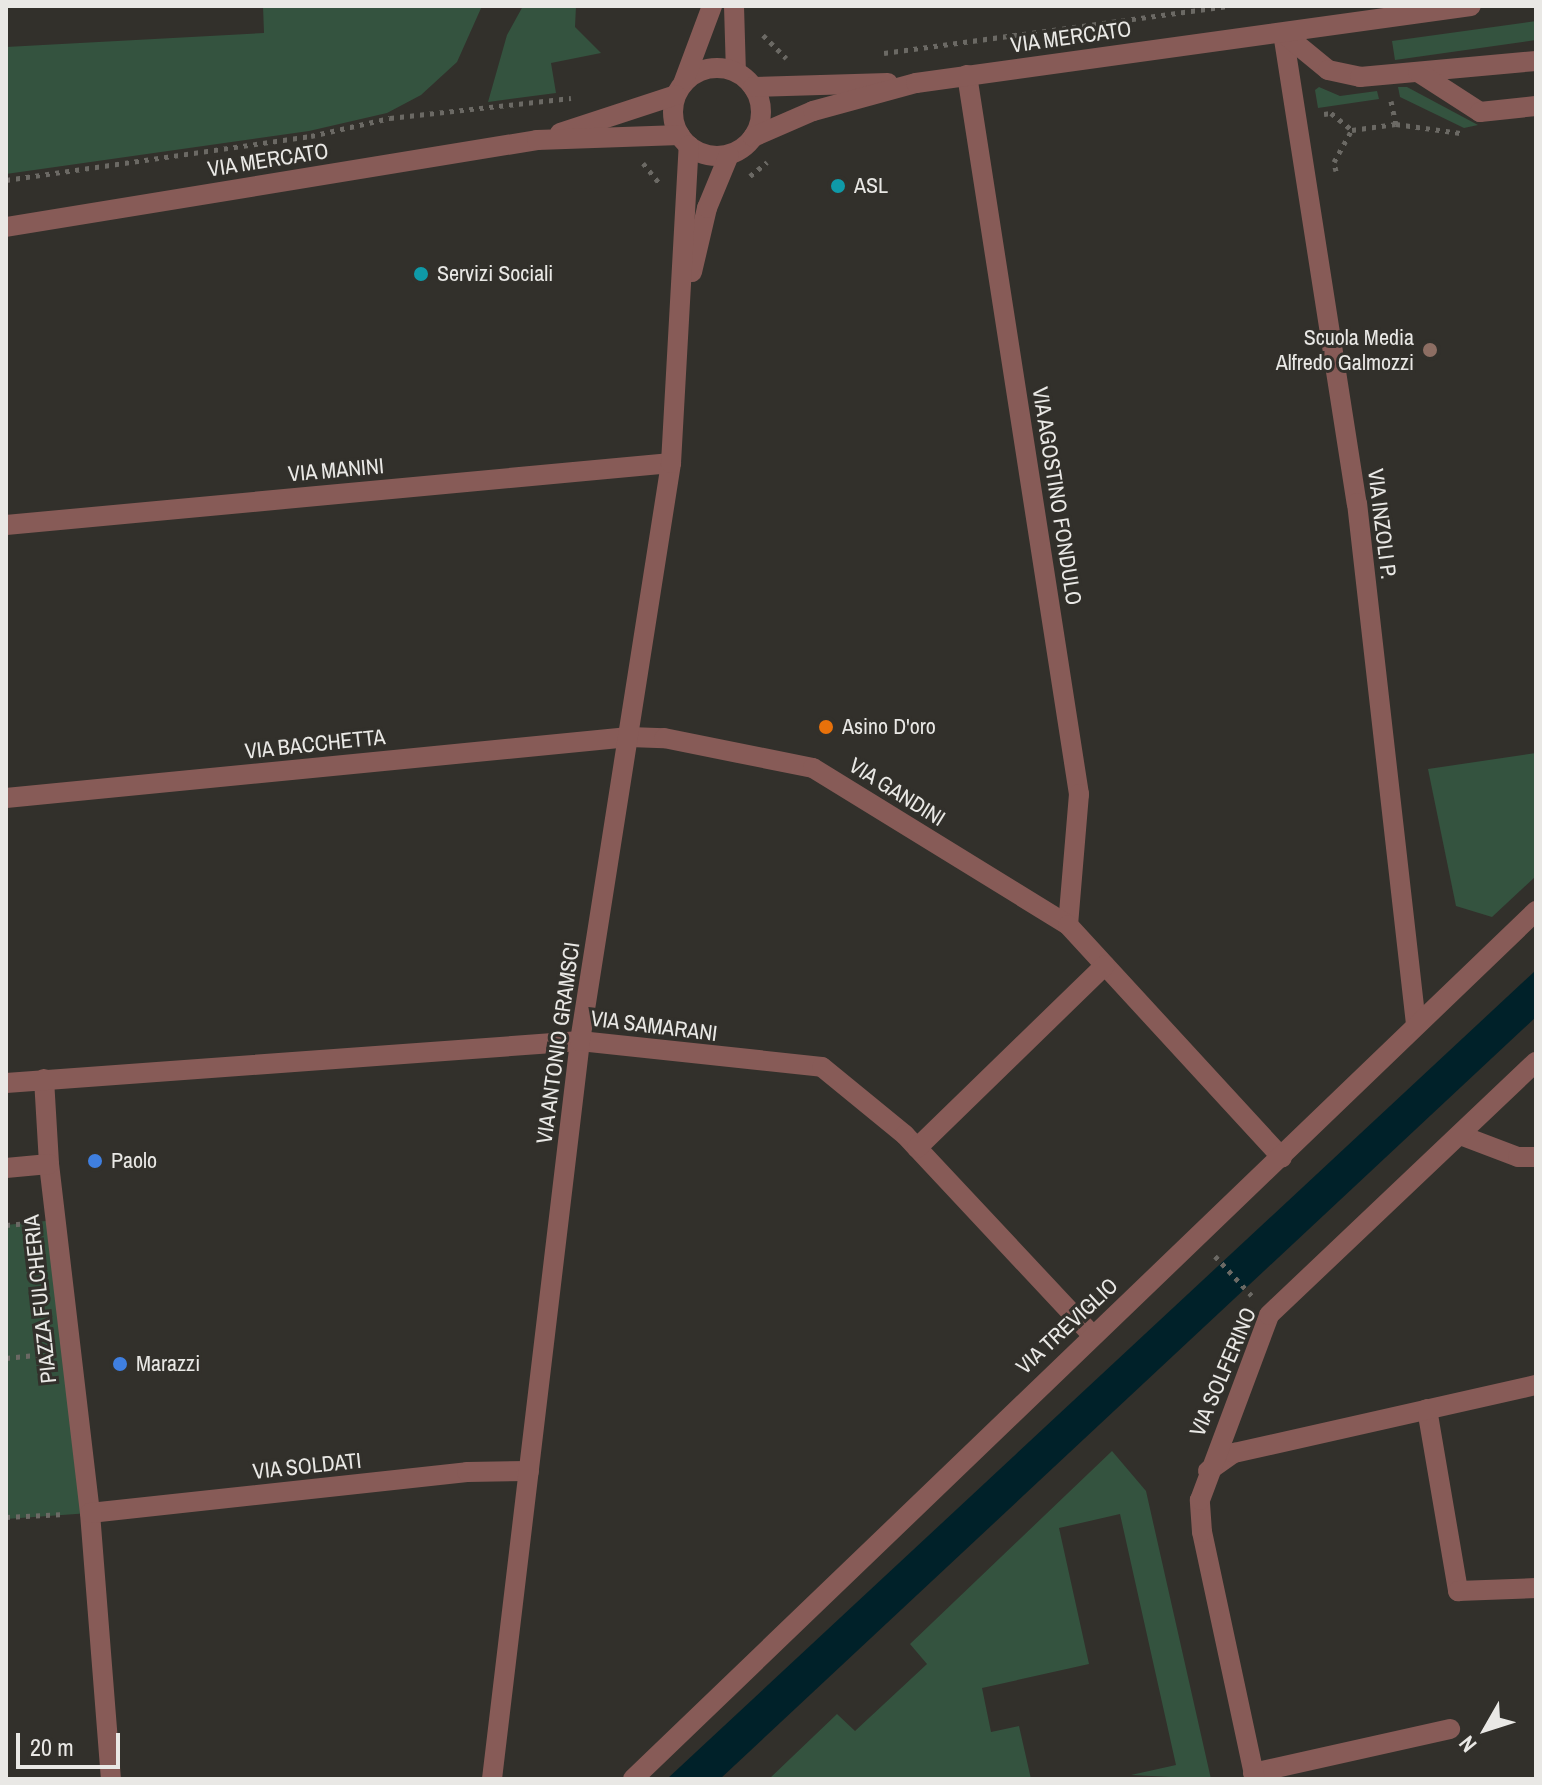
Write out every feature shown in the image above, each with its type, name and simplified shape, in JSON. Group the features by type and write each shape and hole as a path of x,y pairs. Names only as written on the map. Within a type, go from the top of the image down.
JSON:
{"street":[{"path":"680,89 707,69 736,72 753,87 761,108 753,137 729,155 714,156 684,140 674,122 680,89 712,6"},
{"path":"734,6 736,72"},
{"name":"VIA MERCATO","path":"753,137 813,111 916,83 1283,33 1398,11 1471,6"},
{"path":"1283,33 1328,70 1360,77 1536,61"},
{"name":"VIA INZOLI P.","path":"1283,33 1357,503 1416,1024"},
{"path":"1418,72 1480,112 1536,106"},
{"name":"VIA AGOSTINO FONDULO","path":"967,75 1079,794 1068,925"},
{"name":"VIA MERCATO","path":"753,87 916,83"},
{"name":"VIA MERCATO","path":"537,140 680,89"},
{"name":"VIA MERCATO","path":"6,227 537,140 684,140"},
{"name":"VIA ANTONIO GRAMSCI","path":"492,1779 580,1041 671,463 683,315 684,140"},
{"name":"VIA ANTONIO GRAMSCI","path":"683,315 707,208 729,155"},
{"name":"VIA MANINI","path":"6,525 671,463"},
{"name":"VIA GANDINI","path":"629,737 664,738 813,768 1068,925 1282,1158"},
{"name":"VIA BACCHETTA","path":"6,798 629,737"},
{"name":"VIA TREVIGLIO","path":"633,1779 1091,1334 1282,1158 1416,1024 1536,911"},
{"path":"917,1148 1105,965"},
{"name":"VIA SAMARANI","path":"6,1083 580,1041 822,1067 917,1148 1091,1334"},
{"name":"VIA SOLFERINO","path":"1208,1471 1269,1315 1536,1062"},
{"name":"PIAZZA FULCHERIA","path":"44,1079 49,1164 90,1513 111,1779"},
{"path":"1460,1135 1518,1157 1536,1157"},
{"path":"6,1168 49,1164"},
{"name":"VIA SOLFERINO","path":"1208,1471 1234,1453 1536,1385"},
{"path":"1427,1409 1458,1591 1536,1588"},
{"name":"VIA SOLDATI","path":"90,1513 467,1472 529,1471"},
{"path":"1208,1471 1200,1500 1202,1532 1254,1776 1450,1729"}],"path":[{"path":"877,53 1228,6"},
{"path":"760,29 775,52 796,59"},
{"path":"6,180 311,136 390,118 585,97"},
{"path":"1338,186 1334,162 1352,130 1396,124 1466,134"},
{"path":"628,158 643,163 661,186"},
{"path":"736,187 772,158"},
{"path":"1198,1237 1269,1315"},
{"path":"6,1358 70,1352"},
{"path":"6,1517 90,1513"}],"green space":[{"path":"263,6 482,6 457,62 421,95 387,113 309,131 6,174 6,47 264,33"},
{"path":"523,6 576,6 575,27 601,53 551,63 556,93 488,102 507,35"},
{"path":"1536,21 1536,40 1395,60 1392,41"},
{"path":"1319,87 1340,96 1377,91 1379,99 1318,108 1315,90"},
{"path":"1398,87 1407,87 1478,125 1464,128 1400,97"},
{"path":"1536,753 1536,876 1492,917 1456,906 1428,769"},
{"path":"56,1220 90,1513 6,1519 6,1225"},
{"path":"1112,1451 1146,1491 1211,1779 1131,1775 1176,1765 1120,1514 1059,1528 1089,1664 982,1688 991,1732 1019,1726 1031,1779 769,1779 837,1714 855,1731 927,1664 910,1644"}],"water":[{"path":"1536,970 1536,1017 720,1779 667,1779"}],"place":[{"name":"ASL","path":"838,186"},
{"name":"Servizi Sociali","path":"421,274"},
{"name":"Scuola Media Alfredo Galmozzi","path":"1430,350"},
{"name":"Asino D'oro","path":"826,727"},
{"name":"Paolo","path":"95,1161"},
{"name":"Marazzi","path":"120,1364"}]}
